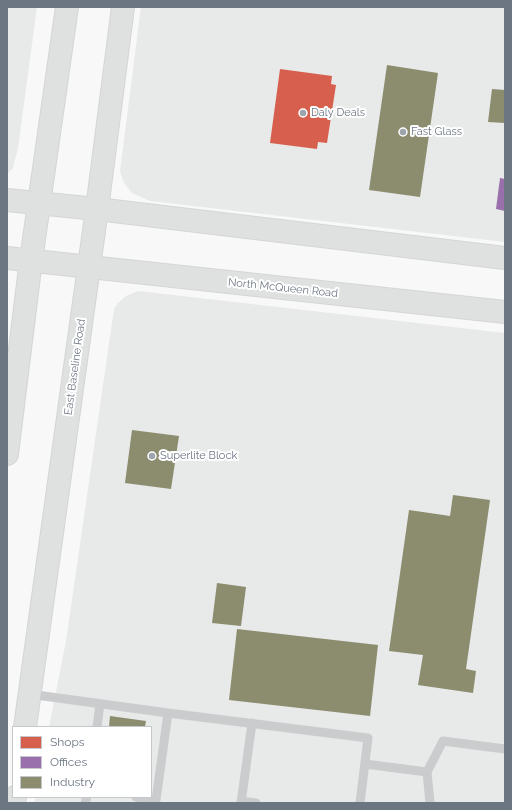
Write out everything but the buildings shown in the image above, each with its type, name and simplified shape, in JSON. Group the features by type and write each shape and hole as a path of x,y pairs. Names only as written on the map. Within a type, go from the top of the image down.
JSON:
{"main road":[{"path":"7,454 31,260 67,7"},
{"name":"East Baseline Road","path":"25,726 89,267 87,208 123,7"},
{"path":"7,200 87,208 505,258"},
{"name":"North McQueen Road","path":"7,258 505,312"}],"lane":[{"path":"30,694 368,738 360,803"},
{"path":"97,726 100,704"},
{"path":"143,798 156,800 168,713"},
{"path":"252,723 241,802 256,803"},
{"path":"430,803 427,772 443,741 505,749"},
{"path":"365,764 427,772"}],"shaded area":[{"path":"7,7 37,7 18,148 13,168 7,174"},
{"path":"141,7 505,7 505,242 150,201 132,193 124,183 120,171"},
{"path":"138,291 505,333 505,803 34,803 36,798 152,798 152,726 49,726 66,641 114,309 126,296"}],"place":[{"name":"Daly Deals","path":"303,113"},
{"name":"Fast Glass","path":"403,132"},
{"name":"Superlite Block","path":"152,456"}]}
